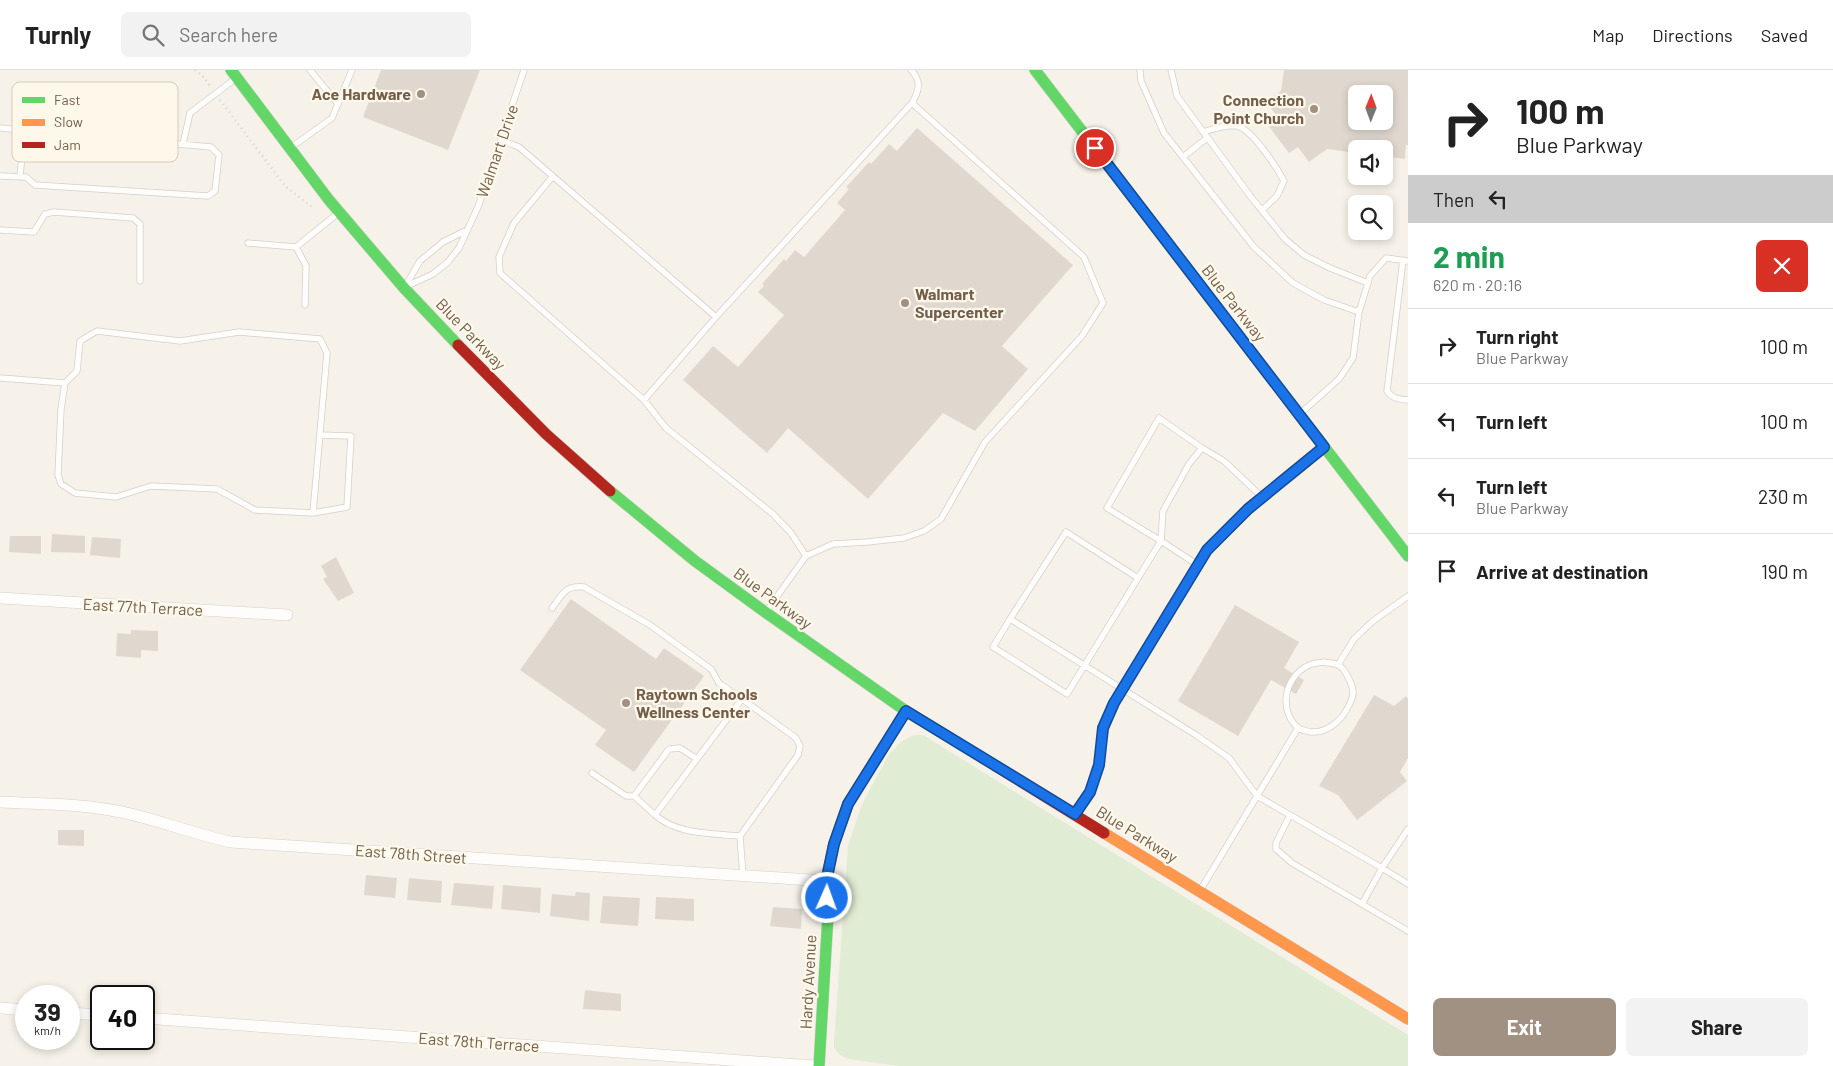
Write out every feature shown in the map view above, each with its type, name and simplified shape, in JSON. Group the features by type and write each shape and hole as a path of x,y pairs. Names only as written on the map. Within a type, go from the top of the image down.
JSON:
{"main road":[{"name":"Blue Parkway","path":"1035,70 1408,556"},
{"name":"Blue Parkway","path":"234,74 289,149 340,213 404,288 546,434 615,495 695,561 906,711 1408,1019"},
{"name":"Hardy Avenue","path":"819,1066 828,915 826,882 834,844 848,804 906,711"}],"street":[{"name":"East 77th Terrace","path":"0,598 287,615"},
{"name":"East 78th Street","path":"0,802 104,808 144,817 200,836 231,842 826,882"},
{"path":"0,1008 15,1009"},
{"name":"East 78th Terrace","path":"155,1019 814,1066"}],"lane":[{"path":"310,70 338,104"},
{"path":"289,149 332,118 352,70"},
{"name":"Walmart Drive","path":"404,288 433,274 448,262 459,248 478,207 524,70"},
{"path":"644,400 716,317 912,103 918,91 919,81 911,70"},
{"path":"1140,70 1142,82 1164,133 1254,247 1293,283 1324,300 1359,312"},
{"path":"1171,70 1177,96 1285,239 1304,255 1368,283"},
{"path":"183,144 190,114 234,74"},
{"path":"765,612 806,556 833,544 904,538 924,531 940,519 985,442 1082,336 1104,304 1084,257 912,103"},
{"path":"1203,132 1225,126 1239,126 1251,136 1276,167 1284,181 1277,196 1262,210"},
{"path":"1183,157 1207,138"},
{"path":"501,140 519,147 716,317"},
{"path":"0,176 26,178 35,184 208,196 215,191 219,155 211,147 178,144"},
{"path":"20,177 21,162"},
{"path":"553,176 514,223 499,257 500,273 644,400 666,428 773,514 791,533 806,556"},
{"path":"0,230 34,232 45,214 54,212 133,218 140,224 140,281"},
{"path":"248,243 296,247 340,213"},
{"path":"404,288 420,261 443,242 466,231"},
{"path":"296,247 306,266 305,305"},
{"path":"1300,415 1339,379 1353,358 1359,312 1370,276 1386,258 1405,261 1387,391 1390,396 1396,399 1408,400"},
{"path":"313,513 320,435 328,354 320,339 239,332 180,341 97,331 80,341 77,371 65,382 61,408 58,475 61,484 75,493 116,497 151,486 217,489 255,510 313,513 347,507 351,436 320,435"},
{"path":"0,378 65,382"},
{"path":"1198,565 1107,508 1159,418 1224,461 1263,498"},
{"path":"1075,814 1090,792 1099,765 1103,728 1122,690 1207,550 1248,509 1324,447"},
{"path":"1138,578 1066,532 993,648 1067,694 1161,541 1163,511 1189,464 1202,448"},
{"path":"552,608 566,589 574,586 584,587 650,625 711,670 719,683 796,738 800,746 798,755 740,836 743,876"},
{"path":"1338,665 1354,639 1373,621 1408,596"},
{"path":"1010,619 1229,758 1257,796 1408,884"},
{"path":"1323,662 1338,665 1345,671 1352,687 1353,697 1341,718 1330,728 1319,732 1298,728 1286,710 1285,699 1288,687 1297,675 1311,664 1323,662"},
{"path":"655,815 742,699"},
{"path":"1200,891 1298,728"},
{"path":"634,796 669,749 680,748 697,759"},
{"path":"592,773 626,796 634,796 666,824 691,831 740,836"},
{"path":"1290,815 1276,842 1276,849 1292,863 1408,931"},
{"path":"1362,904 1382,868 1408,829"}],"path":[{"path":"195,70 209,83"},
{"path":"223,104 285,186 315,210"}],"green space":[{"path":"914,735 923,735 1408,1035 1408,1066 898,1066 848,1059 840,1055 834,1048 834,1041 848,846 862,804 889,754 902,741"}],"building":[{"name":"Ace Hardware","path":"381,70 480,70 448,150 363,117"},
{"name":"Connection Point Church","path":"1284,70 1408,70 1408,145 1406,145 1405,159 1393,157 1393,140 1348,140 1348,152 1327,149 1309,162 1298,147 1289,153 1267,124 1277,116 1266,102 1281,91"},
{"name":"Walmart Supercenter","path":"917,128 1073,265 1002,346 1028,369 975,431 943,413 868,499 788,428 767,453 683,380 713,346 738,367 784,315 758,292 764,286 762,284 784,259 786,261 795,250 804,257 845,210 837,203 849,189 846,187 889,144 897,151"},
{"path":"52,534 85,536 85,553 51,552"},
{"path":"10,536 41,536 41,554 9,552"},
{"path":"92,537 121,539 120,558 90,555"},
{"path":"336,557 354,593 338,601 323,579 327,577 321,566"},
{"name":"Raytown Schools Wellness Center","path":"571,599 656,659 664,648 704,676 634,772 595,745 606,730 520,670"},
{"path":"1235,605 1299,642 1284,668 1304,680 1296,694 1271,680 1238,736 1178,701"},
{"path":"131,630 158,631 158,651 141,650 141,658 116,656 117,633 131,634"},
{"path":"1374,695 1394,706 1406,696 1408,699 1408,758 1400,772 1407,781 1357,820 1338,795 1319,786"},
{"path":"58,830 84,830 84,846 58,845"},
{"path":"366,875 397,878 395,898 364,895"},
{"path":"409,878 442,881 441,903 407,900"},
{"path":"454,883 494,886 492,909 451,905"},
{"path":"503,885 541,888 540,913 501,909"},
{"path":"576,892 590,893 589,921 550,916 552,894 575,896"},
{"path":"603,896 640,898 638,926 600,923"},
{"path":"656,897 694,899 694,921 655,919"},
{"path":"773,907 802,909 801,929 770,926"},
{"path":"585,990 621,994 621,1011 583,1009"}],"traffic: fast":[{"path":"231,70 329,200 404,288 458,345"},
{"path":"1035,70 1408,556"},
{"path":"610,491 695,561 765,612 906,711 996,766"},
{"path":"819,1066 828,915 826,881 834,844 848,804 906,711"}],"traffic: slow":[{"path":"1104,833 1408,1019"}],"traffic: jam":[{"path":"458,345 546,434 610,491"},
{"path":"996,766 1104,833"}],"place":[{"name":"Ace Hardware","path":"421,94"},
{"name":"Connection Point Church","path":"1314,109"},
{"name":"Walmart Supercenter","path":"905,303"},
{"name":"Raytown Schools Wellness Center","path":"626,703"}],"route":[{"path":"827,898 826,882 834,844 848,804 906,711 1075,814 1090,792 1099,765 1103,728 1114,703 1207,550 1248,509 1324,447 1095,148"}]}
